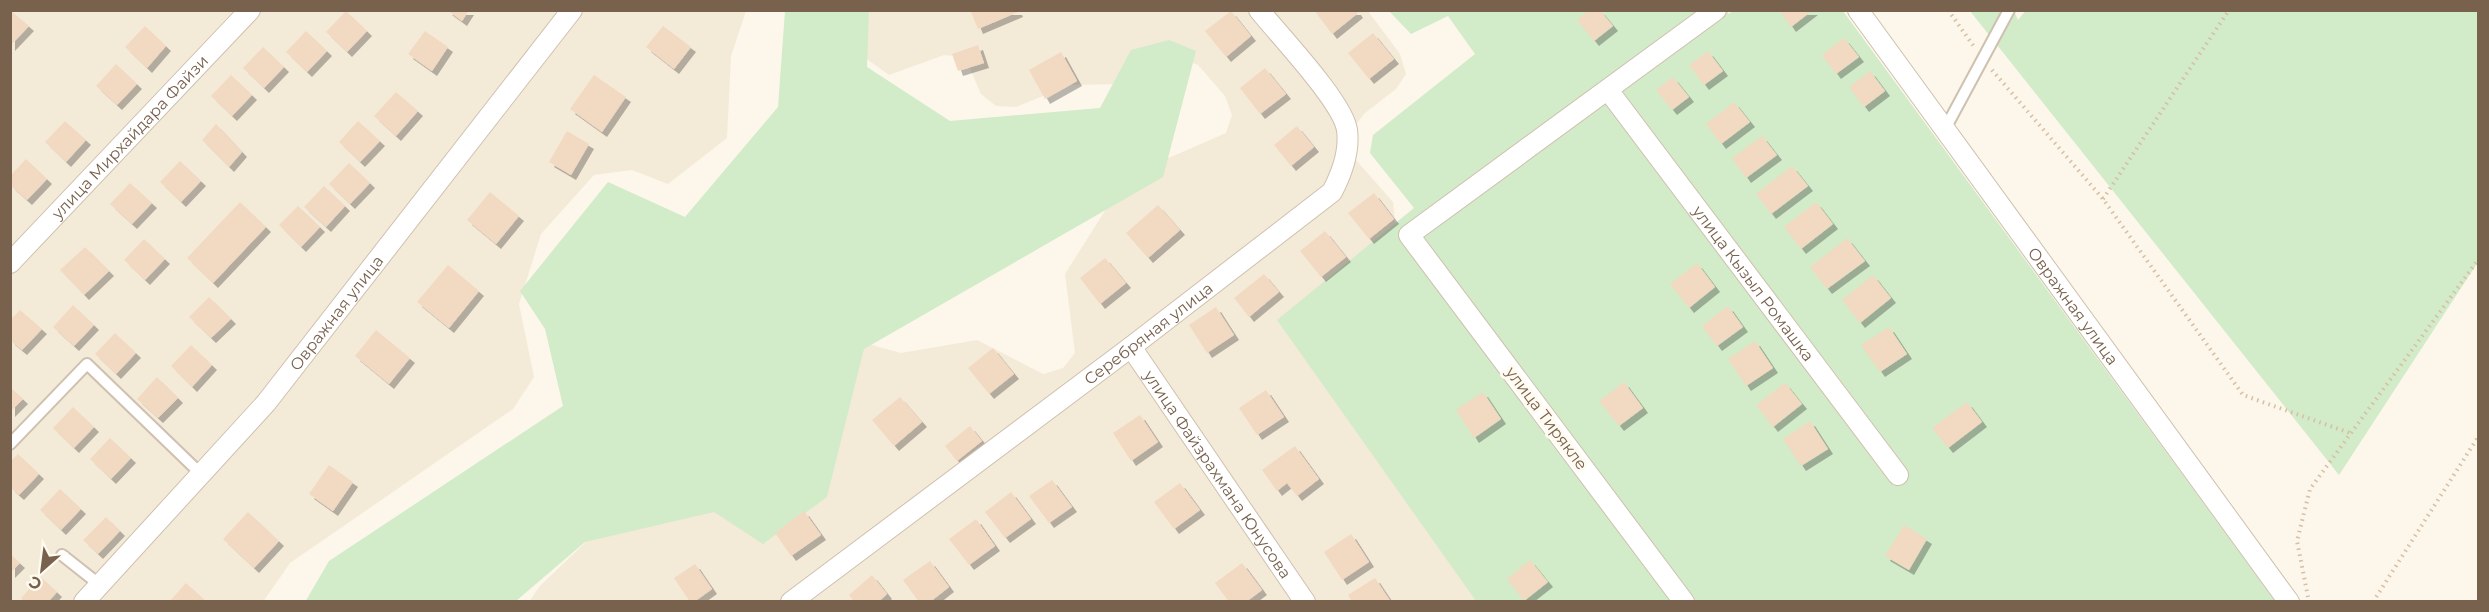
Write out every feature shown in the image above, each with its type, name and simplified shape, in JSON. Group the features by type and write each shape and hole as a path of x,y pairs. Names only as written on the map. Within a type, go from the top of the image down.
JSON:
{"street":[{"name":"улица Мирхайдара Файзи","path":"10,263 250,10"},
{"name":"Овражная улица","path":"84,602 266,403 573,10"},
{"name":"Серебряная улица","path":"791,602 815,595 1332,192 1343,171 1347,129 1340,109 1259,10"},
{"path":"1608,90 1716,10"},
{"name":"Овражная улица","path":"1858,10 2289,602"},
{"name":"улица Тирякле","path":"1608,90 1409,235 1684,602"},
{"name":"улица Кызыл Ромашка","path":"1608,90 1898,475"},
{"name":"улица Файзрахмана Юнусова","path":"1131,347 1305,602"}],"lane":[{"path":"1945,129 2009,10"},
{"path":"10,444 87,364 201,474"},
{"path":"62,555 100,585"}],"path":[{"path":"1948,10 1983,59 2103,199 2243,395 2350,433"},
{"path":"2103,199 2229,10"},
{"path":"2309,602 2297,541 2310,489 2478,260"},
{"path":"2373,602 2478,437"}],"shaded area":[{"path":"10,11 746,11 731,56 727,138 668,184 632,170 594,175 541,234 519,304 534,377 513,409 290,563 263,602 11,601"},
{"path":"867,11 1368,11 1400,54 1406,74 1396,89 1365,113 1341,143 1393,202 1397,240 1744,601 529,602 540,586 639,491 846,338 901,353 977,340 1043,374 1063,368 1075,353 1065,274 1108,206 1119,169 1171,157 1226,133 1232,115 1225,96 1198,65 1180,58 1129,84 1070,85 1016,107 996,106 981,94 965,57 944,55 889,75 857,52"}],"green space":[{"path":"1726,10 1729,14 1734,10 1843,11 2275,601 1476,601 1277,320 1414,208 1370,153 1373,135 1475,54 1448,16 1411,34 1389,11"},
{"path":"2026,10 2478,11 2478,262 2339,475 1970,11 2014,11 2018,20"},
{"path":"785,11 869,11 867,67 950,121 1100,108 1131,50 1169,40 1196,51 1163,177 864,349 827,497 763,544 714,512 585,542 516,601 305,602 329,561 563,406 545,329 520,291 608,182 685,217 778,107"}],"building":[{"path":"10,10 29,26 10,46"},
{"path":"447,10 469,10 462,21"},
{"path":"970,10 1017,10 1018,12 978,29"},
{"path":"1314,10 1356,10 1358,13 1332,34"},
{"path":"1589,10 1600,10 1613,26 1594,41 1577,20"},
{"path":"1779,10 1813,10 1791,27"},
{"path":"346,11 367,31 347,52 326,32"},
{"path":"1231,11 1251,36 1226,57 1205,31"},
{"path":"145,26 166,46 147,68 125,47"},
{"path":"663,26 691,47 674,69 646,47"},
{"path":"306,31 327,51 307,72 286,52"},
{"path":"425,31 448,47 432,71 408,54"},
{"path":"1373,33 1394,59 1369,79 1348,53"},
{"path":"1844,38 1859,57 1836,74 1822,55"},
{"path":"978,45 984,63 958,71 952,54"},
{"path":"263,47 284,67 264,88 243,68"},
{"path":"1708,51 1723,71 1704,85 1689,65"},
{"path":"1061,52 1077,81 1045,99 1029,70"},
{"path":"116,64 137,84 117,105 96,86"},
{"path":"1265,68 1286,94 1260,114 1240,88"},
{"path":"1870,71 1885,91 1864,107 1849,87"},
{"path":"231,75 252,95 232,116 211,96"},
{"path":"594,75 626,97 602,132 570,109"},
{"path":"1673,77 1689,97 1672,110 1656,90"},
{"path":"396,92 418,111 396,136 374,116"},
{"path":"1734,102 1750,122 1721,144 1706,124"},
{"path":"65,121 86,140 66,162 45,142"},
{"path":"358,121 380,141 360,162 339,142"},
{"path":"216,124 242,152 229,167 202,140"},
{"path":"1297,126 1314,147 1291,166 1274,145"},
{"path":"567,131 589,144 571,175 549,162"},
{"path":"1762,136 1777,155 1746,178 1732,158"},
{"path":"26,159 47,179 27,200 10,185 10,176"},
{"path":"180,161 201,181 181,202 160,182"},
{"path":"349,163 370,183 350,204 329,184"},
{"path":"1792,166 1808,186 1771,214 1756,194"},
{"path":"130,183 152,203 132,224 110,204"},
{"path":"324,186 345,206 326,227 304,207"},
{"path":"490,192 519,216 496,244 467,220"},
{"path":"1374,193 1394,219 1369,239 1348,213"},
{"path":"240,202 266,227 213,283 187,258"},
{"path":"1816,202 1833,224 1801,249 1784,227"},
{"path":"1158,205 1180,230 1148,258 1126,233"},
{"path":"298,206 320,227 301,247 279,225"},
{"path":"1325,231 1346,257 1321,277 1300,251"},
{"path":"1847,238 1865,261 1827,289 1810,267"},
{"path":"144,239 165,259 145,280 124,260"},
{"path":"85,247 109,271 84,295 60,270"},
{"path":"1105,258 1126,283 1100,304 1080,278"},
{"path":"1697,263 1715,287 1689,308 1670,284"},
{"path":"448,265 479,291 449,328 417,302"},
{"path":"1264,274 1279,292 1249,317 1234,298"},
{"path":"1873,275 1891,298 1860,323 1842,300"},
{"path":"209,297 231,319 211,338 189,317"},
{"path":"73,305 94,325 74,346 53,327"},
{"path":"1728,306 1743,327 1717,346 1702,326"},
{"path":"1216,307 1234,335 1207,353 1189,325"},
{"path":"20,310 42,329 22,350 10,340 10,320"},
{"path":"1889,327 1907,354 1880,372 1861,345"},
{"path":"376,330 410,358 389,384 355,356"},
{"path":"115,333 136,353 116,374 95,354"},
{"path":"1755,341 1773,368 1746,386 1728,359"},
{"path":"191,345 212,365 192,387 171,366"},
{"path":"993,348 1014,374 989,394 968,368"},
{"path":"157,377 178,398 158,418 137,399"},
{"path":"1624,382 1643,408 1619,426 1599,401"},
{"path":"1785,383 1802,404 1773,427 1756,405"},
{"path":"10,387 23,399 10,412"},
{"path":"1266,390 1284,417 1257,435 1239,408"},
{"path":"1483,392 1501,419 1474,438 1456,410"},
{"path":"900,397 922,422 894,446 872,420"},
{"path":"1967,402 1982,422 1948,448 1932,428"},
{"path":"73,407 94,427 74,448 53,428"},
{"path":"1140,415 1158,442 1131,461 1113,433"},
{"path":"1810,421 1828,449 1801,466 1783,439"},
{"path":"970,426 982,441 957,461 945,446"},
{"path":"110,438 131,458 111,479 90,459"},
{"path":"1295,446 1319,479 1297,496 1287,483 1277,491 1262,470"},
{"path":"18,454 39,474 19,495 10,487 10,462"},
{"path":"329,465 353,482 333,511 309,494"},
{"path":"1052,480 1072,507 1049,523 1029,496"},
{"path":"1180,483 1200,510 1174,529 1154,502"},
{"path":"60,489 81,509 61,530 40,510"},
{"path":"1011,492 1031,519 1005,538 985,512"},
{"path":"804,511 821,535 791,556 775,533"},
{"path":"248,512 279,541 254,568 223,539"},
{"path":"106,517 120,531 98,554 83,540"},
{"path":"976,519 995,546 969,565 949,539"},
{"path":"1904,525 1927,539 1909,570 1885,556"},
{"path":"1351,534 1369,562 1342,580 1324,552"},
{"path":"10,554 20,563 10,573"},
{"path":"1530,560 1548,582 1524,601 1507,579"},
{"path":"930,561 949,587 930,602 919,602 903,580"},
{"path":"1242,563 1262,590 1246,602 1229,602 1215,583"},
{"path":"695,564 712,589 694,602 690,602 674,578"},
{"path":"872,575 887,594 878,602 854,602 849,595"},
{"path":"41,577 57,592 48,602 24,602 21,598"},
{"path":"1375,578 1391,602 1352,602 1348,595"},
{"path":"186,583 207,602 169,602"}]}
